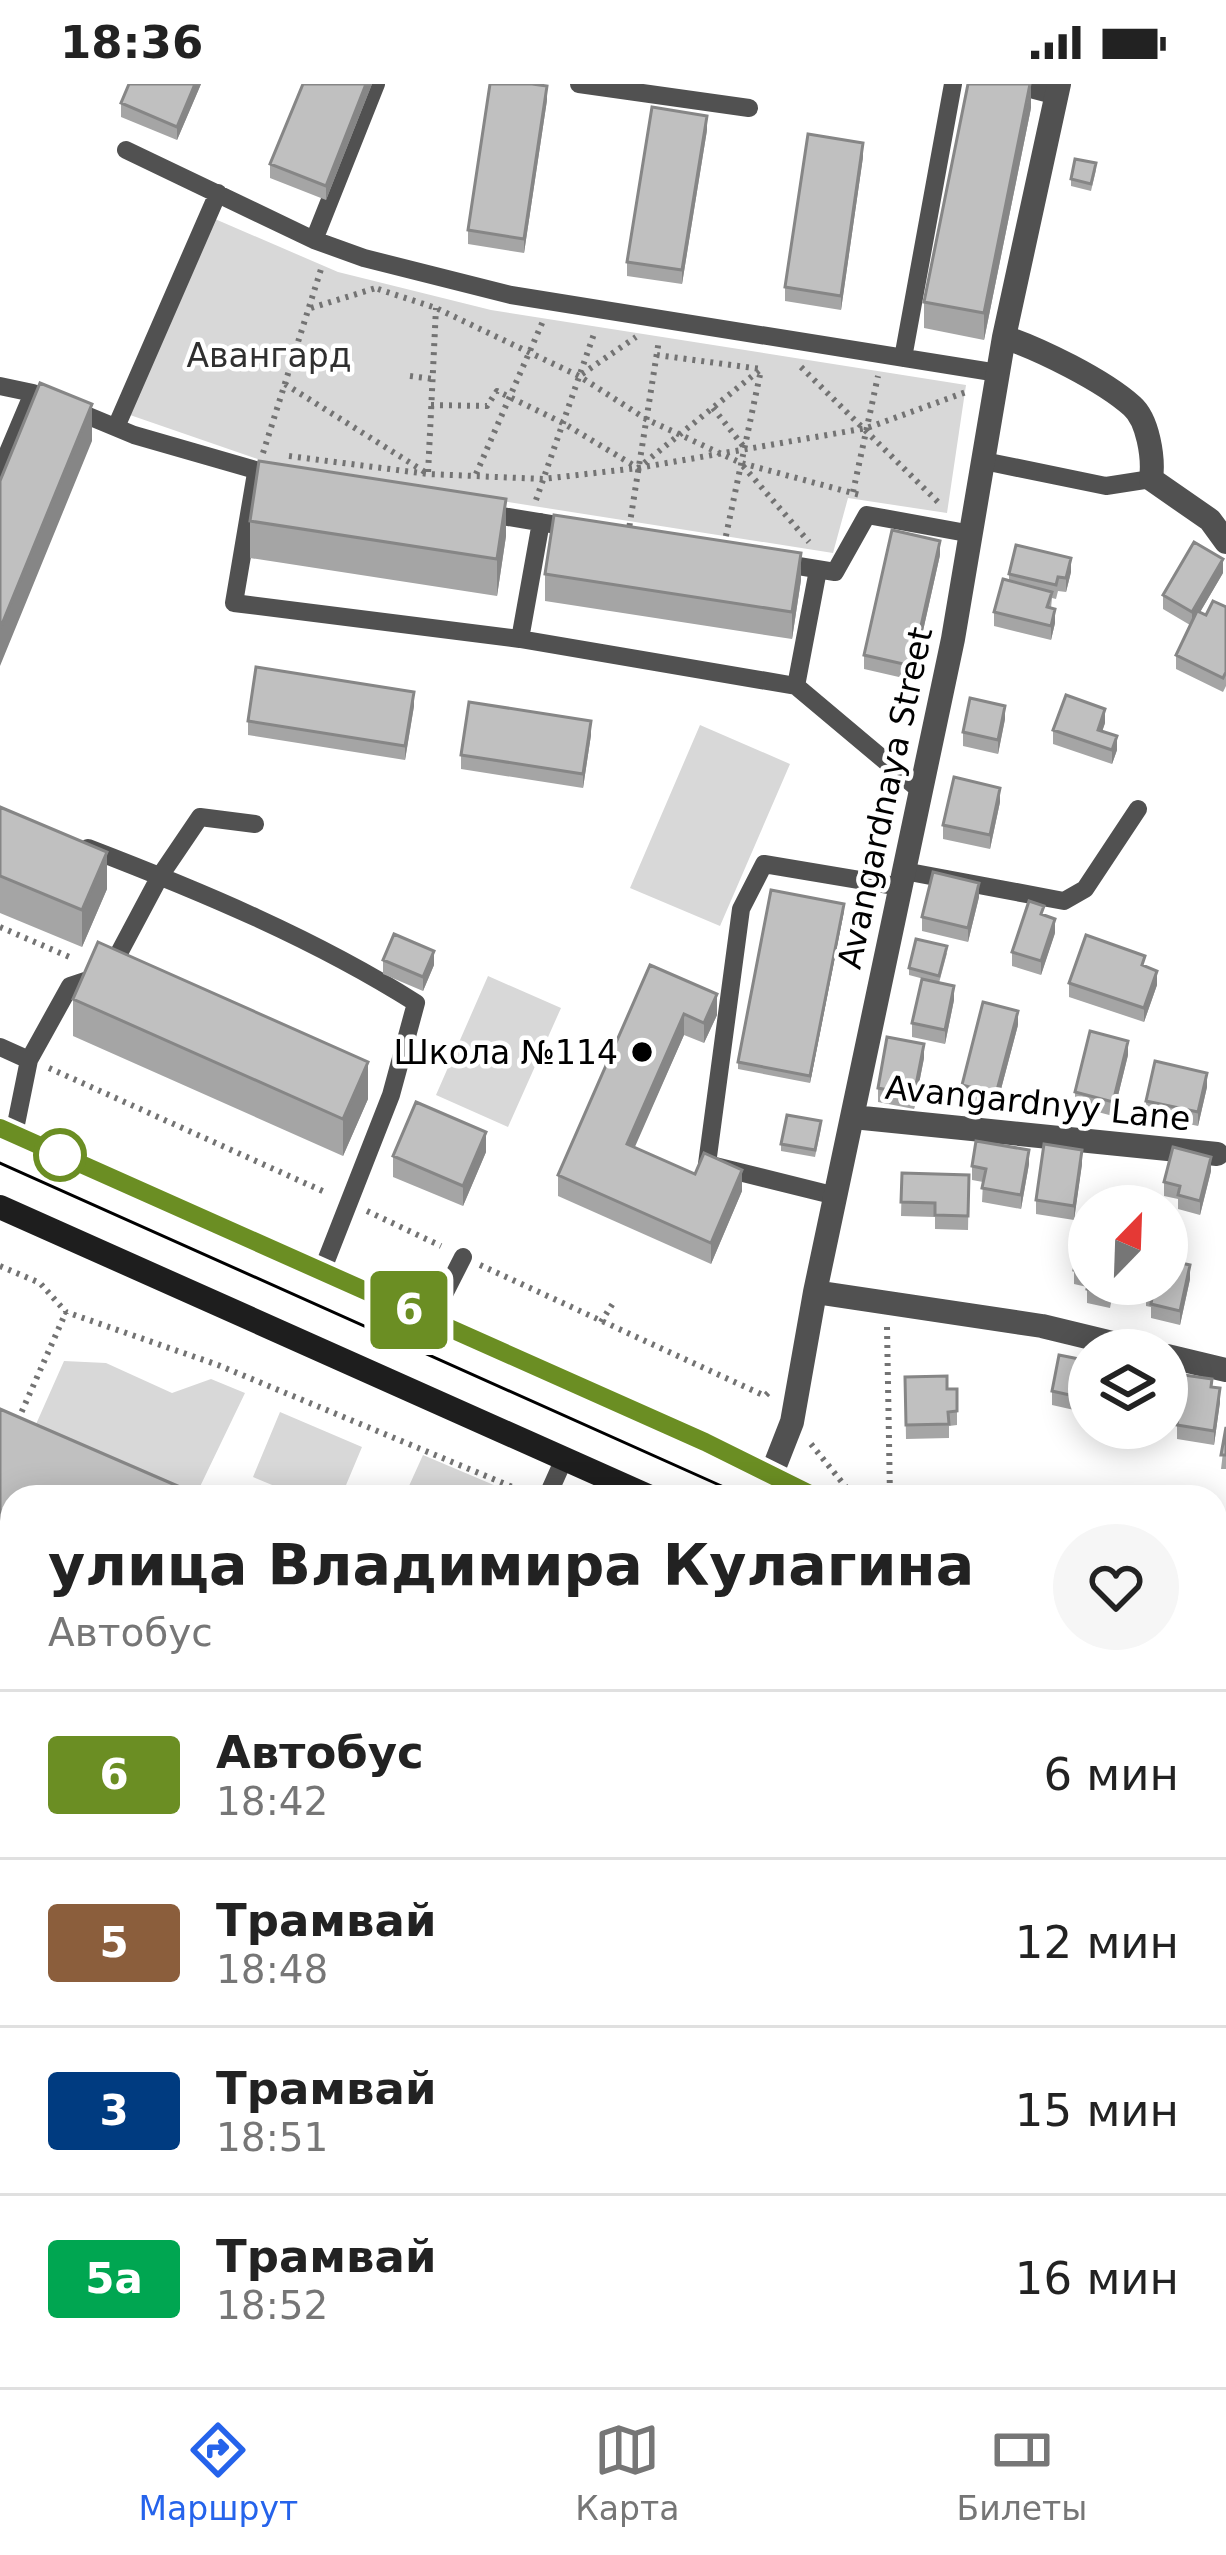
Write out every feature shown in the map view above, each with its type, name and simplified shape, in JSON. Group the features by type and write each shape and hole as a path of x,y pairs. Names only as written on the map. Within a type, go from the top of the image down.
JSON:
{"main road":[{"path":"7,1131 794,1485"},
{"path":"0,1207 623,1485"}],"street":[{"name":"Avangardnaya Street","path":"772,1473 792,1422 814,1292 972,534 1004,337 1058,90"},
{"path":"1004,337 1037,348 1136,408 1154,459 1151,478 1210,520 1226,542"},
{"name":"Avangardnyy Lane","path":"853,1117 1217,1154"},
{"path":"814,1292 1068,1333"},
{"path":"1188,1361 1226,1370"}],"lane":[{"path":"314,240 376,84"},
{"path":"584,84 749,108"},
{"path":"893,356 952,84"},
{"path":"1011,84 1058,90"},
{"path":"126,150 314,240 364,258 551,301 998,373"},
{"path":"116,428 218,193"},
{"path":"0,386 33,393 116,428 256,473 302,481"},
{"path":"0,471 33,393"},
{"path":"984,461 1106,486 1151,478"},
{"path":"256,473 234,603 520,638 796,686 921,790"},
{"path":"460,508 627,537"},
{"path":"796,686 827,571 867,515 972,534"},
{"path":"520,638 535,521"},
{"path":"722,554 827,571"},
{"path":"836,1196 707,1164 741,909 764,865 1064,901 1085,889 1138,809"},
{"path":"108,974 160,876 200,817 255,824"},
{"path":"60,837 160,876 368,973 416,1003 392,1095 322,1271"},
{"path":"7,1131 29,1060 70,986 108,974 130,983"},
{"path":"0,1048 29,1060"},
{"path":"370,1086 392,1095"},
{"path":"431,1320 463,1257"},
{"path":"552,1485 564,1459"}],"path":[{"path":"256,473 323,270 314,240"},
{"path":"305,261 323,270"},
{"path":"358,282 436,308 530,352 579,376 646,419 741,464 873,499"},
{"path":"310,308 376,288"},
{"path":"475,476 551,301"},
{"path":"428,474 436,308"},
{"path":"535,521 543,479 603,310"},
{"path":"579,376 662,319"},
{"path":"627,537 662,319"},
{"path":"722,554 769,336"},
{"path":"657,355 761,369"},
{"path":"848,513 867,428 893,356"},
{"path":"801,367 941,506"},
{"path":"638,468 761,369"},
{"path":"410,376 433,379"},
{"path":"286,384 428,474"},
{"path":"286,455 428,474 543,479 638,468 867,428 976,388"},
{"path":"431,406 487,406 497,391 638,468"},
{"path":"713,408 744,447"},
{"path":"741,464 827,571"},
{"path":"0,927 108,974"},
{"path":"29,1060 349,1202 765,1396"},
{"path":"0,1265 40,1283 66,1312 218,1365 506,1485"},
{"path":"601,1322 615,1300"},
{"path":"886,1303 890,1485"},
{"path":"9,1440 66,1312"},
{"path":"811,1444 844,1485"}],"green space":[{"name":"Авангард","path":"215,219 338,272 491,310 966,385 947,513 848,498 833,553 278,466 130,415"},
{"path":"700,725 790,764 720,926 630,888"},
{"path":"488,976 561,1008 508,1127 436,1095"},
{"path":"64,1361 106,1363 172,1393 211,1379 245,1393 201,1485 166,1485 33,1431"},
{"path":"280,1412 362,1447 346,1485 272,1485 253,1477"},
{"path":"423,1455 494,1485 409,1485"}],"building":[{"path":"129,84 195,84 177,127 121,103"},
{"path":"303,84 366,84 326,186 270,164"},
{"path":"490,84 547,86 524,239 468,230"},
{"path":"968,84 1030,84 984,313 924,302"},
{"path":"652,107 707,116 682,270 627,262"},
{"path":"808,134 863,143 841,296 785,287"},
{"path":"1075,159 1096,163 1091,184 1071,179"},
{"path":"40,383 92,404 0,629 0,481"},
{"path":"259,461 506,499 497,559 250,521"},
{"path":"554,515 801,553 792,612 545,574"},
{"path":"892,530 940,541 912,666 864,655"},
{"path":"1194,542 1223,559 1192,612 1163,595"},
{"path":"1016,545 1071,558 1066,578 1058,577 1056,585 1009,574"},
{"path":"1003,579 1052,592 1047,607 1055,609 1051,626 994,612"},
{"path":"1213,601 1226,607 1223,678 1176,655 1197,611 1206,615"},
{"path":"256,667 414,692 405,746 248,721"},
{"path":"1066,695 1105,709 1098,730 1117,736 1112,750 1053,730"},
{"path":"970,698 1005,706 998,740 963,732"},
{"path":"469,702 591,721 583,774 461,755"},
{"path":"954,777 1000,788 990,835 943,825"},
{"path":"0,807 107,852 82,910 0,876"},
{"path":"933,872 979,883 968,928 922,917"},
{"path":"771,890 844,904 810,1076 738,1062"},
{"path":"1029,901 1044,906 1041,914 1055,919 1041,961 1012,952"},
{"path":"394,934 434,951 423,977 383,960"},
{"path":"1086,935 1145,956 1142,965 1157,971 1144,1008 1069,983"},
{"path":"916,939 947,946 939,976 909,968"},
{"path":"98,942 368,1062 343,1119 73,999"},
{"path":"650,965 717,994 704,1023 684,1014 627,1144 695,1174 704,1153 742,1170 711,1243 558,1175"},
{"path":"922,979 954,986 945,1030 912,1023"},
{"path":"983,1002 1018,1011 996,1094 962,1085"},
{"path":"1090,1031 1128,1041 1113,1102 1075,1092"},
{"path":"887,1037 924,1044 914,1095 878,1088"},
{"path":"1155,1061 1207,1073 1198,1112 1146,1101"},
{"path":"416,1102 486,1132 463,1186 393,1156"},
{"path":"787,1115 821,1121 815,1150 781,1144"},
{"path":"976,1141 1029,1150 1021,1195 982,1188 986,1169 972,1166"},
{"path":"1044,1144 1082,1150 1077,1185 1068,1185 1068,1205 1036,1200"},
{"path":"1173,1147 1211,1157 1200,1201 1188,1198 1188,1185 1164,1182"},
{"path":"902,1173 969,1175 968,1216 935,1215 935,1203 901,1202"},
{"path":"1059,1355 1068,1357 1068,1395 1052,1391"},
{"path":"947,1376 947,1389 957,1389 957,1411 948,1412 949,1424 906,1425 905,1377"},
{"path":"1188,1376 1212,1379 1211,1387 1220,1388 1214,1431 1188,1427"},
{"path":"0,1409 175,1485 0,1485"}],"tram line":[{"path":"0,1163 719,1485"}],"bus line":[{"name":"6","path":"0,1128 794,1485"}],"place":[{"name":"Школа №114","path":"642,1052"}]}
